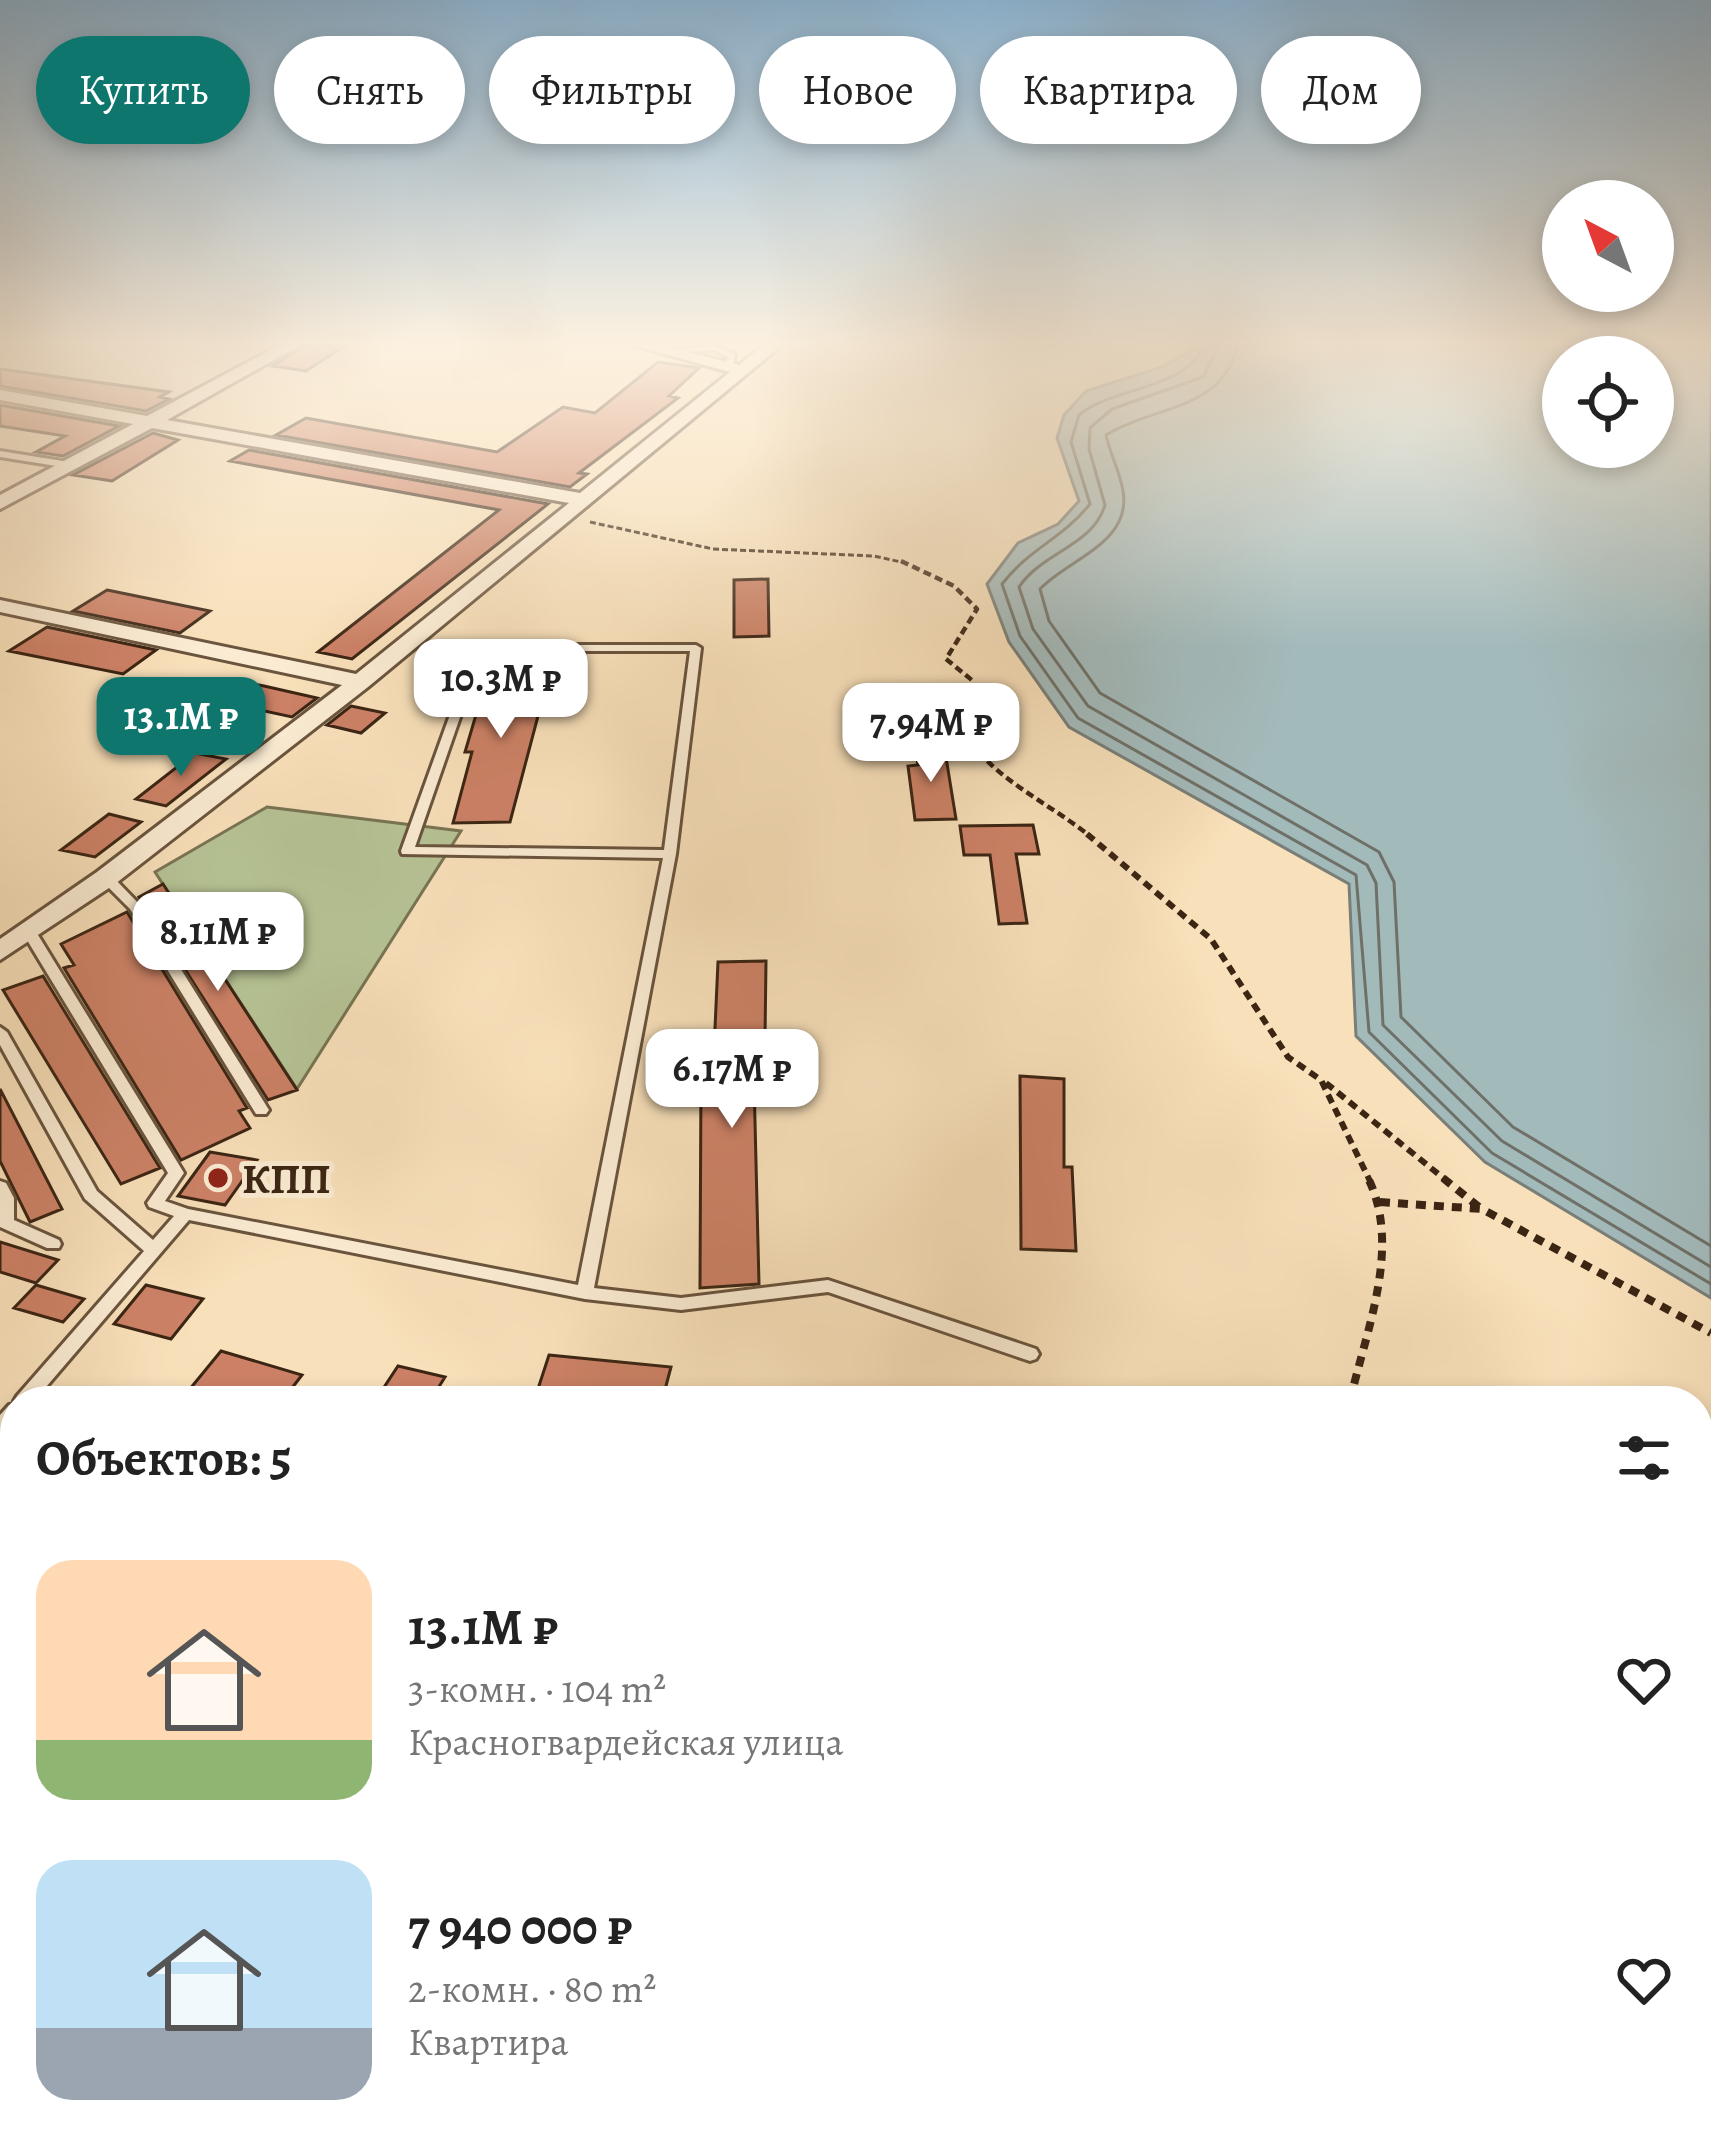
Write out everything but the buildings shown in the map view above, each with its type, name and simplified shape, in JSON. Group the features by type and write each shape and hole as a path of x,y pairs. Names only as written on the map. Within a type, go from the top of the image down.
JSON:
{"street":[{"path":"0,503 104,446"},
{"path":"271,446 577,507"},
{"path":"1,951 31,935 360,682 648,446"},
{"path":"0,606 360,682"}],"lane":[{"path":"0,454 69,465"},
{"path":"585,1293 670,854 696,648 479,649 407,851 670,854"},
{"path":"106,878 135,907 261,1110"},
{"path":"31,935 176,1173 155,1203 185,1214 585,1293 680,1304 828,1286 1030,1354"},
{"path":"0,1032 91,1195 154,1251"},
{"path":"0,1187 3,1220 52,1244"},
{"path":"36,1386 185,1214"}],"path":[{"path":"577,507 611,529 750,553 856,551 930,570 956,583 977,609 946,658 973,681 962,728 979,759 1055,807 1211,939 1288,1058 1482,1209 1711,1333"},
{"path":"1321,1080 1380,1202 1385,1244 1353,1386"},
{"path":"1380,1202 1482,1209"}],"green space":[{"path":"267,807 461,831 297,1089 155,872"}],"water":[{"path":"1060,446 1542,446 1542,468 1674,468 1674,446 1711,446 1711,1298 1485,1162 1356,1036 1349,884 1069,727 1009,642 987,584 1018,543 1058,524 1079,501"}],"place":[{"name":"КПП","path":"218,1178"}]}
